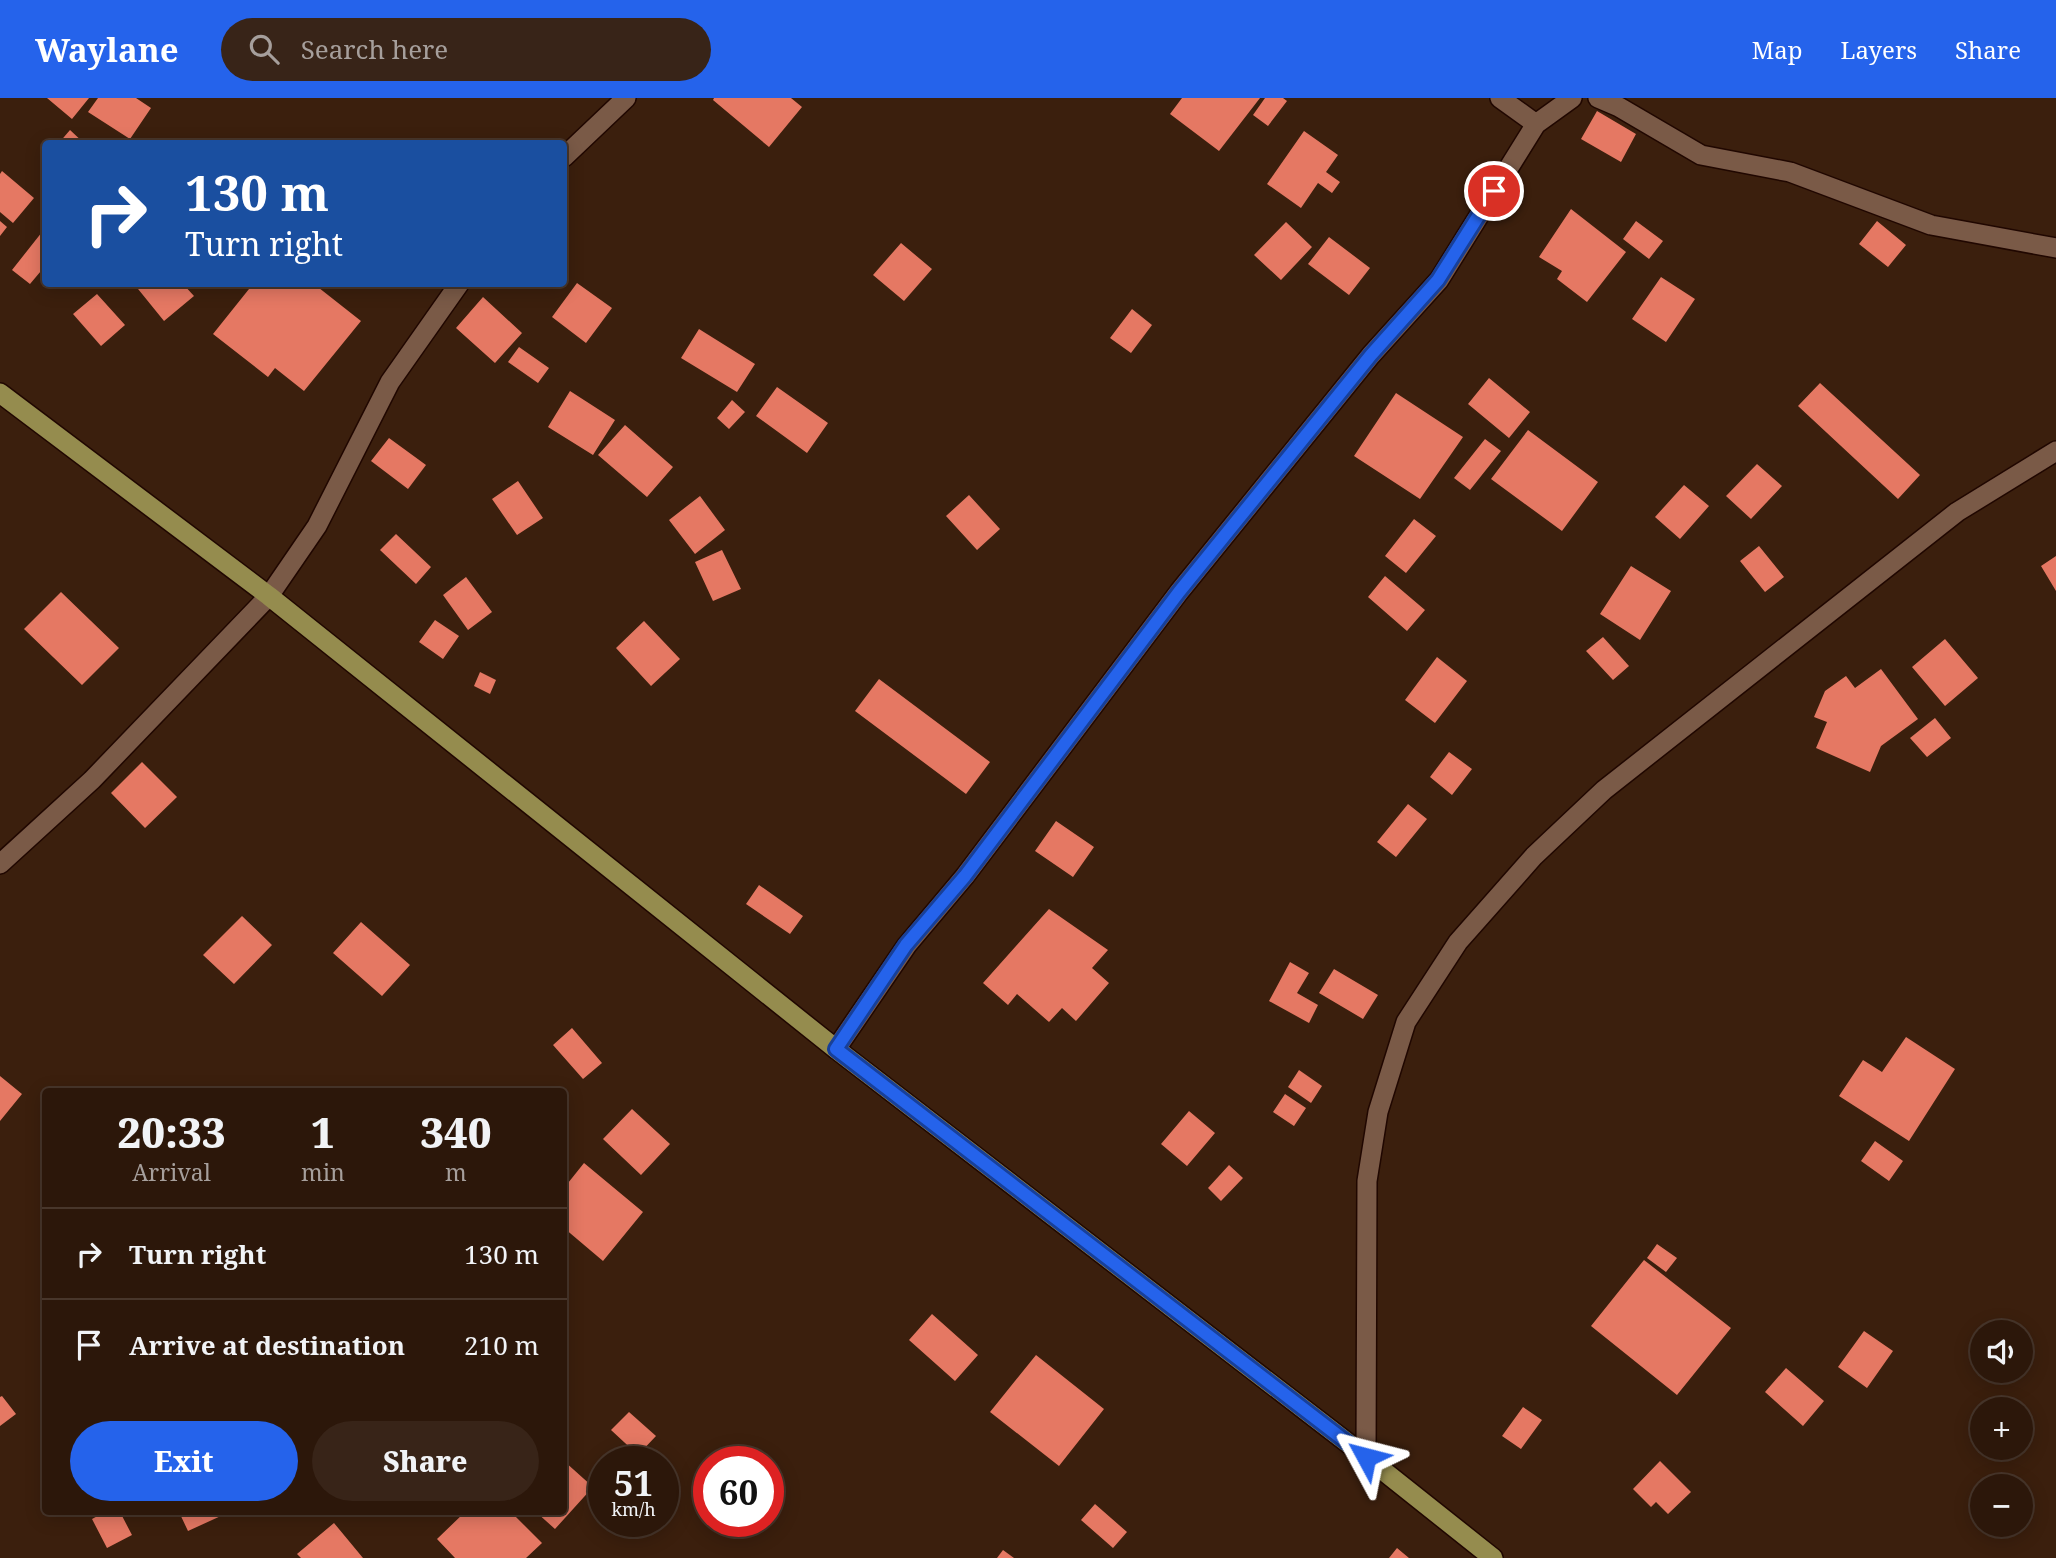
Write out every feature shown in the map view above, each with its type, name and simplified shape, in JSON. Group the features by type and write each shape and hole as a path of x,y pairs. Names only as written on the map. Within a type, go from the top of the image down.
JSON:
{"main road":[{"path":"0,393 269,596 836,1049 1493,1558"}],"street":[{"path":"567,154 626,98"},
{"path":"1500,98 1535,124"},
{"path":"836,1049 906,945 965,876 1179,592 1371,355 1438,280 1535,124 1572,98"},
{"path":"1598,98 1619,107 1701,155 1790,172 1931,225 2056,248"},
{"path":"0,864 92,780 269,596 317,526 390,382 457,287"},
{"path":"1366,1457 1367,1181 1378,1112 1406,1022 1458,942 1534,856 1604,790 1957,512 2056,452"}],"building":[{"path":"47,98 89,98 72,119"},
{"path":"98,98 136,98 151,108 130,139 88,112"},
{"path":"791,98 802,107 769,147 713,100"},
{"path":"1182,98 1260,98 1219,151 1170,114"},
{"path":"1265,98 1283,98 1287,101 1268,126 1253,115"},
{"path":"1597,111 1636,134 1621,162 1581,139"},
{"path":"70,130 81,140 61,140"},
{"path":"1304,131 1338,155 1326,172 1340,182 1332,193 1318,183 1301,208 1267,184"},
{"path":"2,171 34,198 13,223 0,212"},
{"path":"1571,209 1626,252 1587,302 1557,279 1562,271 1539,257"},
{"path":"0,221 7,227 0,236"},
{"path":"1636,221 1663,241 1649,259 1623,239"},
{"path":"1877,221 1906,245 1888,267 1859,244"},
{"path":"1286,222 1312,247 1281,280 1254,255"},
{"path":"42,232 42,270 30,284 12,270"},
{"path":"1329,237 1370,268 1349,295 1308,264"},
{"path":"901,243 932,269 904,301 873,275"},
{"path":"1661,277 1695,299 1666,342 1632,319"},
{"path":"577,283 612,308 586,343 552,317"},
{"path":"136,287 186,287 194,296 164,321"},
{"path":"251,287 318,287 361,321 304,391 275,368 268,377 213,334"},
{"path":"97,294 125,325 101,346 73,314"},
{"path":"483,297 522,333 495,363 456,328"},
{"path":"1132,309 1152,325 1131,353 1110,338"},
{"path":"699,329 755,364 737,392 681,358"},
{"path":"519,347 549,368 538,383 508,362"},
{"path":"1489,378 1530,412 1509,438 1468,404"},
{"path":"1820,383 1920,475 1898,499 1798,406"},
{"path":"777,387 828,423 807,453 756,416"},
{"path":"570,391 615,420 593,455 548,427"},
{"path":"1396,393 1463,437 1420,499 1354,456"},
{"path":"732,400 745,412 729,429 717,418"},
{"path":"625,425 673,467 647,497 598,455"},
{"path":"1528,430 1598,482 1562,531 1491,479"},
{"path":"389,438 426,465 408,489 371,461"},
{"path":"1485,439 1501,451 1470,490 1454,478"},
{"path":"1757,464 1782,486 1751,519 1726,496"},
{"path":"518,481 543,518 517,535 492,499"},
{"path":"1684,485 1709,506 1680,539 1655,517"},
{"path":"969,495 1000,529 977,550 946,516"},
{"path":"700,496 725,530 695,554 669,520"},
{"path":"1414,519 1436,536 1406,573 1385,556"},
{"path":"396,534 431,567 416,584 380,550"},
{"path":"1759,546 1784,577 1765,592 1740,561"},
{"path":"722,550 741,589 713,601 695,562"},
{"path":"2056,556 2056,591 2041,566"},
{"path":"1631,566 1671,591 1640,640 1600,614"},
{"path":"1385,576 1425,610 1407,631 1368,597"},
{"path":"466,577 492,612 468,630 443,595"},
{"path":"61,592 119,648 82,685 24,629"},
{"path":"435,620 459,636 443,659 419,642"},
{"path":"644,621 680,659 651,686 616,648"},
{"path":"1603,637 1629,666 1613,680 1586,651"},
{"path":"1945,639 1978,678 1945,706 1912,667"},
{"path":"1437,657 1467,681 1435,723 1405,700"},
{"path":"1881,669 1918,719 1881,746 1870,772 1816,748 1827,722 1814,717 1825,691 1846,676 1855,688"},
{"path":"480,672 496,680 490,694 474,686"},
{"path":"879,679 990,762 966,794 855,711"},
{"path":"1935,718 1951,738 1927,757 1910,738"},
{"path":"1449,752 1472,769 1452,795 1430,777"},
{"path":"142,762 177,797 145,828 111,793"},
{"path":"1408,804 1427,819 1396,857 1377,842"},
{"path":"1056,821 1094,847 1073,877 1035,851"},
{"path":"759,885 803,916 790,934 746,904"},
{"path":"1049,909 1108,950 1092,968 1109,983 1076,1021 1062,1008 1049,1022 1017,994 1008,1005 983,983"},
{"path":"242,916 272,945 234,984 203,955"},
{"path":"361,922 410,965 382,996 333,953"},
{"path":"1290,962 1309,973 1297,993 1318,1005 1309,1023 1269,1001"},
{"path":"1334,969 1378,995 1363,1019 1319,993"},
{"path":"572,1028 602,1063 583,1079 553,1045"},
{"path":"1906,1037 1955,1069 1909,1141 1839,1096 1863,1060 1882,1072"},
{"path":"1299,1070 1322,1086 1311,1103 1288,1087"},
{"path":"0,1076 22,1094 0,1121"},
{"path":"1285,1094 1306,1108 1294,1126 1273,1112"},
{"path":"632,1109 670,1144 641,1175 603,1139"},
{"path":"1189,1111 1215,1133 1187,1166 1161,1144"},
{"path":"1875,1141 1903,1161 1889,1181 1861,1161"},
{"path":"584,1163 643,1212 603,1261 567,1231 567,1184"},
{"path":"1229,1165 1243,1178 1221,1201 1208,1188"},
{"path":"1657,1244 1677,1258 1666,1272 1647,1258"},
{"path":"1644,1260 1731,1328 1677,1395 1591,1326"},
{"path":"932,1314 978,1355 955,1381 909,1340"},
{"path":"1864,1331 1893,1351 1867,1388 1838,1367"},
{"path":"1036,1355 1104,1409 1059,1466 990,1412"},
{"path":"1786,1368 1824,1401 1803,1426 1765,1392"},
{"path":"2,1396 16,1414 0,1426 0,1397"},
{"path":"1523,1407 1542,1420 1521,1449 1502,1436"},
{"path":"629,1412 656,1436 647,1446 628,1446 611,1430"},
{"path":"1660,1461 1691,1492 1668,1514 1656,1502 1651,1507 1633,1489"},
{"path":"567,1464 588,1483 588,1493 555,1529 539,1515 567,1515"},
{"path":"1095,1504 1127,1532 1113,1548 1081,1520"},
{"path":"99,1515 122,1515 132,1535 107,1548 92,1519"},
{"path":"180,1515 223,1515 188,1531"},
{"path":"462,1515 514,1515 542,1543 526,1558 455,1558 437,1539"},
{"path":"334,1523 363,1558 301,1558 297,1554"},
{"path":"1397,1548 1409,1558 1389,1558"},
{"path":"1003,1550 1014,1558 997,1558"}],"route":[{"path":"1366,1457 836,1049 906,945 965,876 1179,592 1371,355 1438,280 1494,191"}]}
